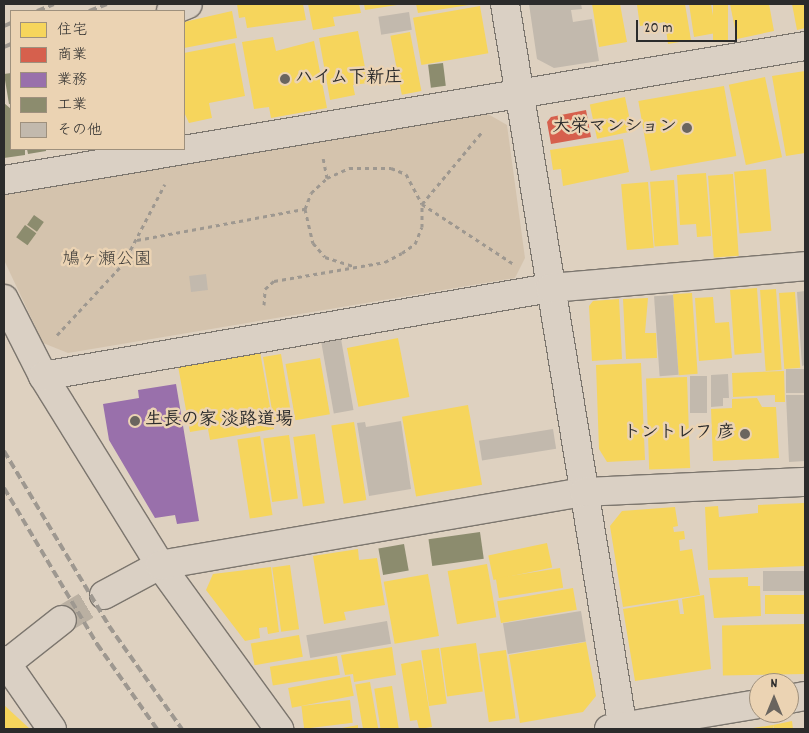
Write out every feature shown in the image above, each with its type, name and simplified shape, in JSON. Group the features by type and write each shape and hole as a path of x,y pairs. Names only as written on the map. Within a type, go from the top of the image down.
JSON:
{"street":[{"path":"173,10 188,4"},
{"path":"505,4 584,492 618,729 749,706"},
{"path":"185,149 805,46"},
{"path":"4,180 179,150"},
{"path":"43,376 550,288 805,266"},
{"path":"4,299 43,376 160,565 280,729"},
{"path":"104,595 160,565 584,492 805,482"},
{"path":"52,729 4,663 62,620"}],"path":[{"path":"422,204 488,124"},
{"path":"318,126 326,178"},
{"path":"43,376 60,328 100,292 137,240 162,194 166,179 162,153"},
{"path":"269,336 264,300 265,289 274,282 359,268 385,262 414,244 422,226 422,204 406,174 391,168 349,168 326,178 311,193 305,208 313,243 325,257 359,268"},
{"path":"422,204 522,269"},
{"path":"137,240 305,208"}],"green space":[{"name":"鳩ヶ瀬公園","path":"488,114 507,125 525,258 515,278 68,353 43,343 4,260 4,192"}],"building: 住宅":[{"path":"237,4 303,4 306,20 247,28 245,17 239,18"},
{"path":"308,4 359,4 361,13 333,17 335,26 313,30"},
{"path":"364,4 397,4 397,5 365,10"},
{"path":"416,4 469,4 469,5 418,13"},
{"path":"592,4 620,4 627,42 599,47"},
{"path":"685,4 691,40 668,44 665,22 640,26 637,5"},
{"path":"689,4 711,4 716,33 694,37"},
{"path":"713,4 728,4 728,41 713,41"},
{"path":"730,4 769,4 774,31 737,39"},
{"path":"792,4 805,4 805,28 797,30"},
{"path":"480,6 488,53 421,65 413,18"},
{"path":"232,11 237,38 185,48 185,22"},
{"path":"358,31 368,83 353,85 355,95 330,100 319,38"},
{"path":"410,32 421,91 402,95 390,36"},
{"name":"ハイム下新庄","path":"273,37 276,51 314,41 327,108 271,118 269,107 254,109 242,42"},
{"path":"235,43 245,96 209,103 212,118 189,123 185,114 185,53"},
{"path":"805,71 805,153 786,156 772,76"},
{"path":"765,77 782,157 746,165 729,85"},
{"name":"大栄マンション","path":"724,86 736,156 651,171 638,101"},
{"path":"625,97 632,131 597,139 590,104"},
{"path":"623,139 629,172 563,186 561,169 553,170 550,150"},
{"path":"766,169 771,231 740,234 734,172"},
{"path":"706,173 711,236 697,237 696,224 680,225 677,175"},
{"path":"733,174 739,256 714,258 708,176"},
{"path":"674,180 679,245 655,247 650,182"},
{"path":"648,182 654,248 627,250 621,184"},
{"path":"757,288 762,353 735,355 730,290"},
{"path":"776,289 782,370 766,371 760,290"},
{"path":"795,292 800,368 784,369 779,293"},
{"path":"692,293 698,374 679,375 673,294"},
{"path":"713,297 715,323 729,322 732,358 699,361 695,298"},
{"path":"648,298 645,333 656,333 657,358 626,359 623,299"},
{"path":"619,299 622,359 592,361 589,306 593,301"},
{"path":"398,338 409,397 358,407 347,348"},
{"path":"260,352 274,429 210,440 208,429 190,432 178,366"},
{"path":"281,354 293,425 286,426 285,421 274,422 263,357"},
{"path":"320,358 330,414 295,420 286,364"},
{"path":"641,363 645,460 607,462 599,449 596,365"},
{"path":"784,371 785,402 775,402 775,395 733,397 732,373"},
{"path":"687,377 690,468 649,469 646,378"},
{"name":"トントレフ 彦","path":"757,398 762,407 776,407 779,458 713,461 711,409 732,408 732,399"},
{"path":"468,405 482,485 416,496 402,417"},
{"path":"354,422 366,500 344,504 331,426"},
{"path":"315,434 325,503 303,506 293,437"},
{"path":"289,435 298,498 272,502 263,439"},
{"path":"260,436 273,515 250,519 237,440"},
{"path":"804,503 805,566 708,570 705,507 718,506 719,517 758,513 758,505"},
{"path":"675,507 678,526 673,527 674,532 684,531 685,539 679,540 680,551 692,549 700,595 623,607 610,526 622,511"},
{"path":"547,543 552,567 494,580 488,555"},
{"path":"358,549 359,560 377,558 385,605 344,612 346,620 324,624 313,556"},
{"path":"487,564 496,617 457,624 448,571"},
{"path":"290,565 299,629 281,632 272,568"},
{"path":"271,567 279,632 268,634 267,627 259,628 260,638 245,641 206,590 213,574"},
{"path":"560,568 563,588 499,598 496,578"},
{"path":"428,574 439,636 395,644 384,582"},
{"path":"748,577 748,586 760,586 761,616 714,618 709,578"},
{"path":"573,588 577,610 501,623 497,601"},
{"path":"704,595 711,669 635,681 623,609 678,600 680,614 684,614 682,599"},
{"path":"765,595 805,595 805,614 765,614"},
{"path":"804,624 805,674 749,673 749,675 723,675 722,625"},
{"path":"299,635 303,657 255,665 251,644"},
{"path":"586,642 596,696 583,712 520,723 509,655"},
{"path":"476,643 483,692 447,697 440,648"},
{"path":"392,647 396,675 354,682 353,674 345,675 341,655"},
{"path":"439,648 447,703 429,706 421,651"},
{"path":"506,650 516,718 489,722 479,654"},
{"path":"337,656 340,675 273,685 270,667"},
{"path":"421,660 432,727 419,729 417,720 410,721 401,664"},
{"path":"350,676 354,696 292,708 288,688"},
{"path":"370,682 378,729 363,729 355,685"},
{"path":"392,686 399,729 381,729 374,689"},
{"path":"350,700 353,723 304,729 301,706"},
{"path":"4,705 30,729 4,729"},
{"path":"792,723 793,729 774,729 773,725"},
{"path":"358,725 358,729 342,729 342,728"},
{"path":"773,725 773,729 753,729 753,728"}],"building: 商業":[{"path":"586,110 591,137 551,144 547,122 551,117"}],"building: 業務":[{"path":"176,384 199,521 177,524 175,515 155,518 109,440 103,404 139,398 138,390"}],"building: 工業":[{"path":"443,63 446,86 431,88 428,65"},
{"path":"10,73 10,104 9,104 4,74"},
{"path":"4,103 10,108 10,150 25,150 25,155 4,158"},
{"path":"27,150 46,150 46,151 28,154"},
{"path":"34,215 44,222 37,232 27,225"},
{"path":"25,225 36,233 28,245 16,237"},
{"path":"480,532 484,559 432,566 429,539"},
{"path":"404,544 409,571 383,575 378,549"}],"building: その他":[{"path":"529,4 581,4 582,9 571,10 573,22 592,19 599,61 554,68 537,59"},
{"path":"409,12 412,30 381,35 378,17"},
{"path":"206,274 208,290 191,292 189,276"},
{"path":"805,291 805,365 802,366 797,292"},
{"path":"673,295 679,375 660,376 654,296"},
{"path":"341,339 354,410 334,413 321,342"},
{"path":"786,369 805,369 805,393 786,393"},
{"path":"728,374 729,398 723,398 723,406 711,407 711,375"},
{"path":"690,376 707,376 707,413 690,413"},
{"path":"786,395 805,395 805,461 789,462"},
{"path":"401,421 411,489 369,496 357,423 365,422 366,427"},
{"path":"553,429 556,449 482,460 479,441"},
{"path":"763,571 805,571 805,591 763,591"},
{"path":"581,611 586,642 508,654 503,623"},
{"path":"387,621 391,644 310,658 306,635"}],"tunnel":[{"path":"62,620 104,595"}],"railway":[{"path":"39,10 54,4"},
{"path":"92,10 107,4"},
{"path":"4,26 10,23"},
{"path":"4,47 10,44"},
{"path":"4,451 109,626 182,729"},
{"path":"4,488 97,644 157,729"}],"place":[{"name":"ハイム下新庄","path":"285,79"},
{"name":"大栄マンション","path":"687,128"},
{"name":"生長の家 淡路道場","path":"135,421"},
{"name":"トントレフ 彦","path":"745,434"}]}
